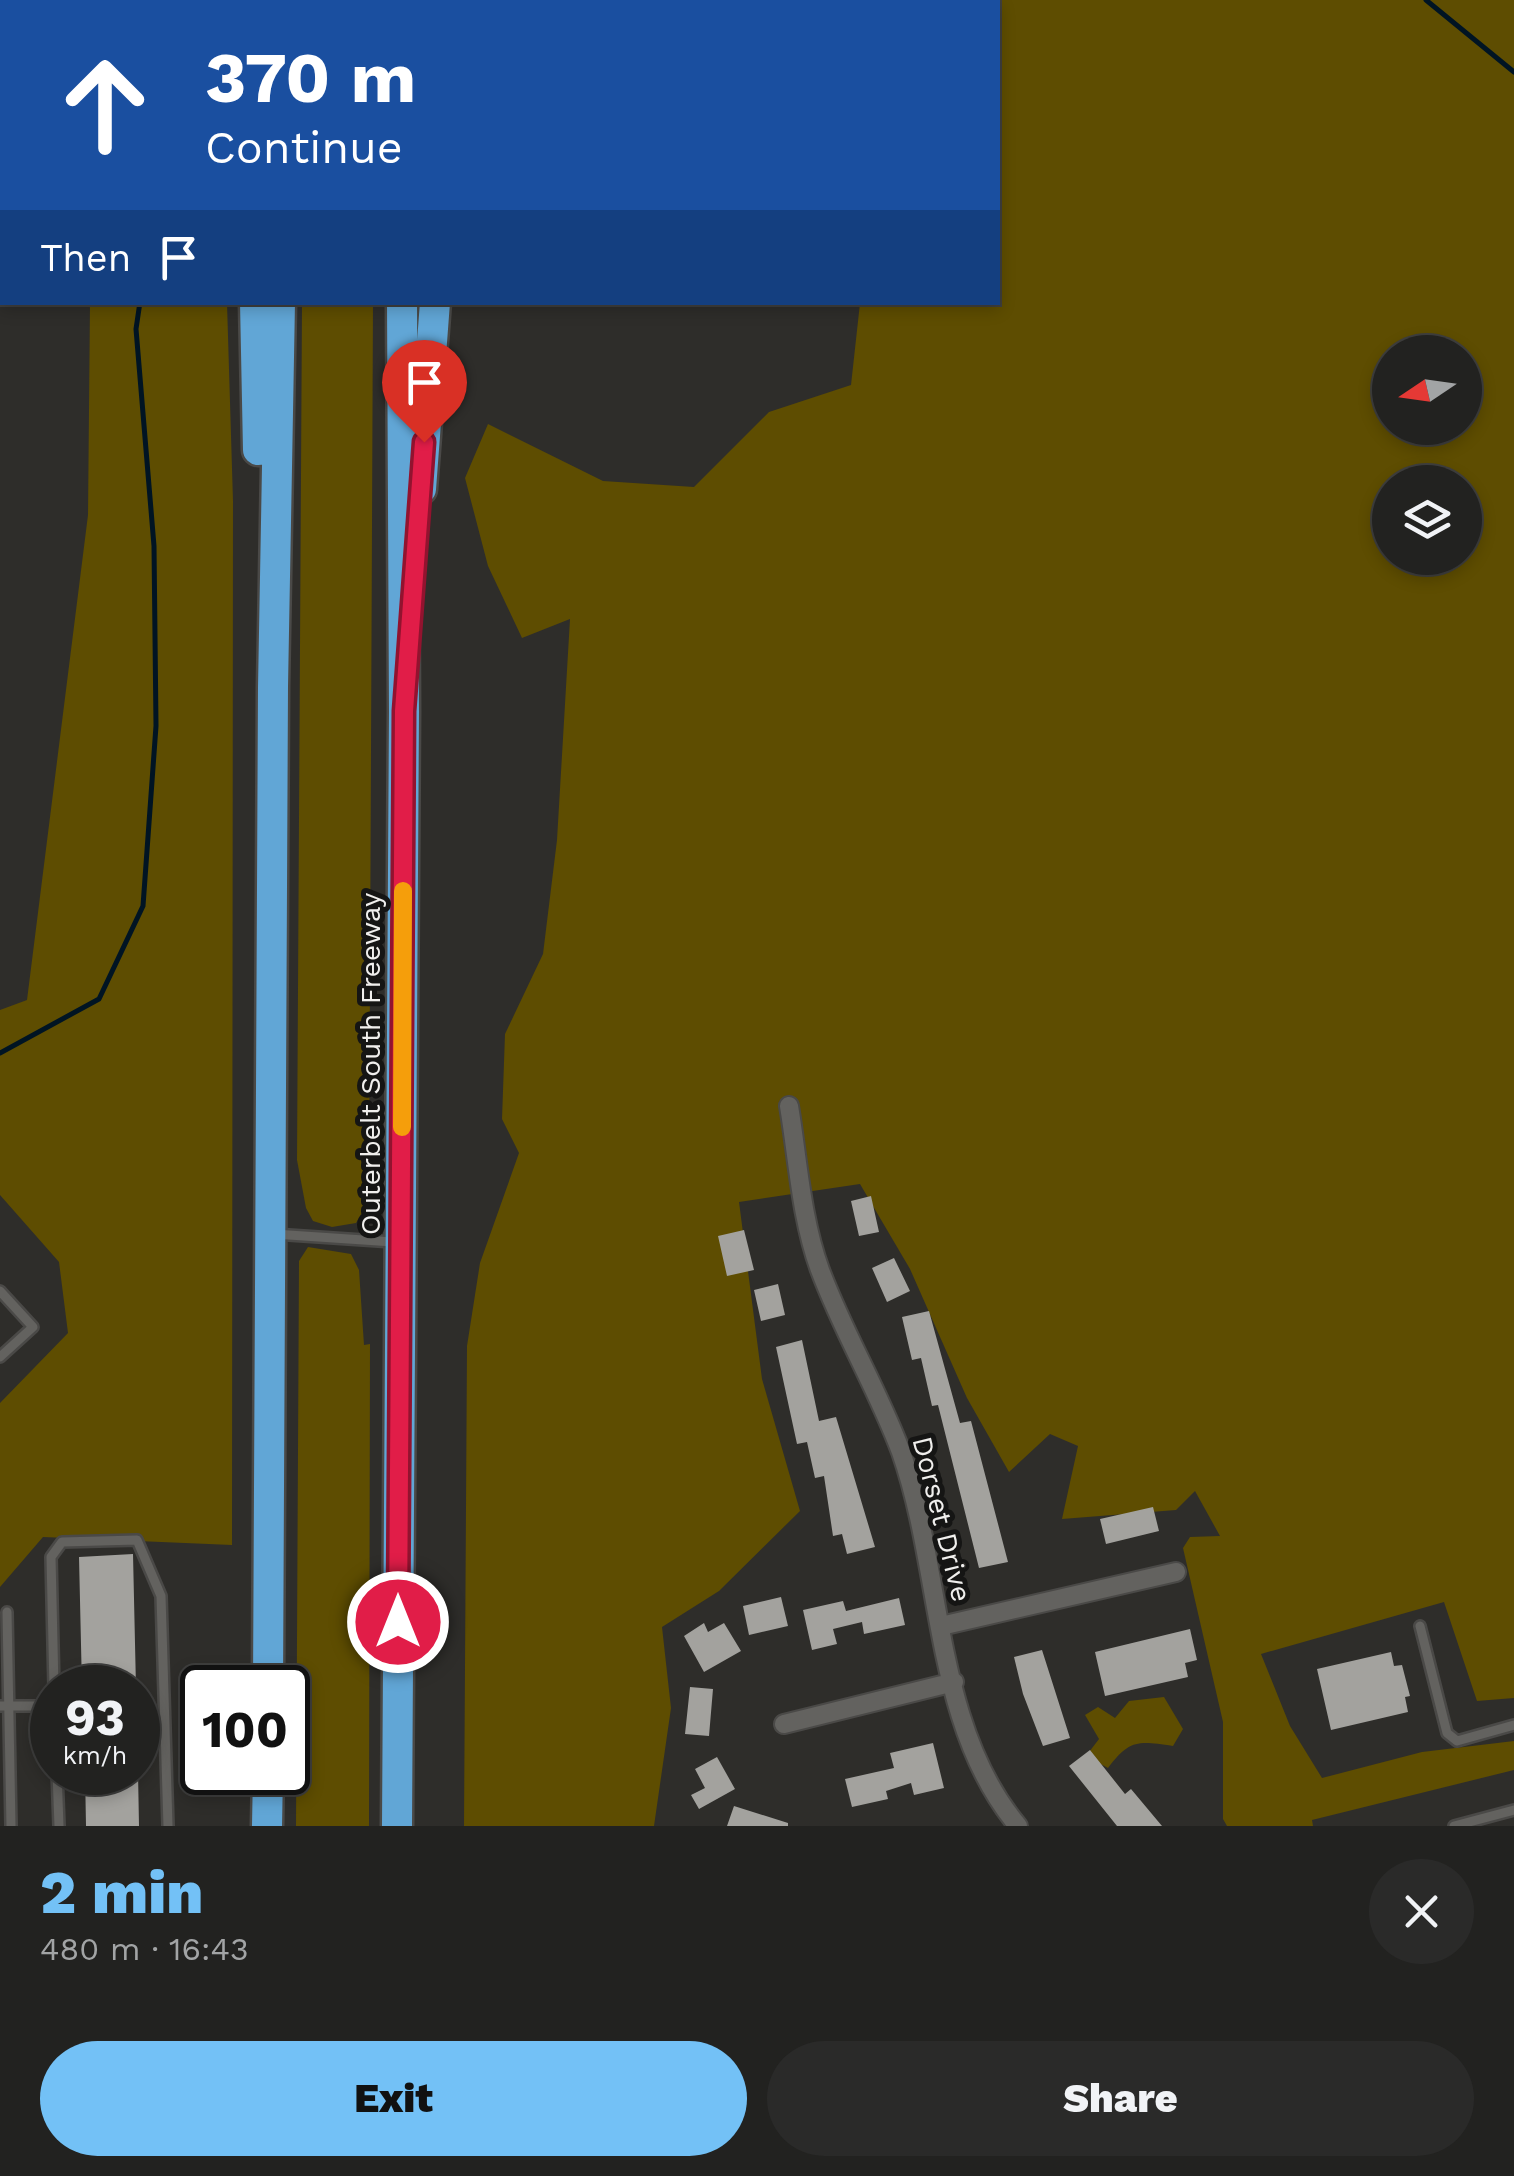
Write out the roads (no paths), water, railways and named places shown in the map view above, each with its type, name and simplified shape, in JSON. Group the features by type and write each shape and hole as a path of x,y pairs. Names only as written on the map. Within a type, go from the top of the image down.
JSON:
{"highway":[{"path":"256,305 259,508 272,687"},
{"path":"268,1665 272,687 280,305"},
{"name":"Outerbelt South Freeway","path":"397,1826 404,711 402,305"},
{"path":"404,711 435,305"},
{"path":"268,1795 268,1826"}],"street":[{"name":"Dorset Drive","path":"790,1106 805,1214 820,1270 901,1453 970,1750 1003,1808 1018,1826"},
{"path":"941,1626 1176,1572"},
{"path":"784,1724 954,1682"}],"lane":[{"path":"270,1234 401,1242"},
{"path":"0,1290 33,1327 0,1357"},
{"path":"53,1665 51,1557 62,1542 137,1540 161,1596 168,1826"},
{"path":"7,1612 5,1706 11,1826"},
{"path":"1420,1626 1448,1733 1457,1740 1514,1725"},
{"path":"58,1795 59,1826"},
{"path":"1454,1826 1514,1810"}],"waterway":[{"path":"1426,0 1514,72"},
{"path":"0,1053 99,999 143,906 156,726 154,546 136,329 140,305"}]}
